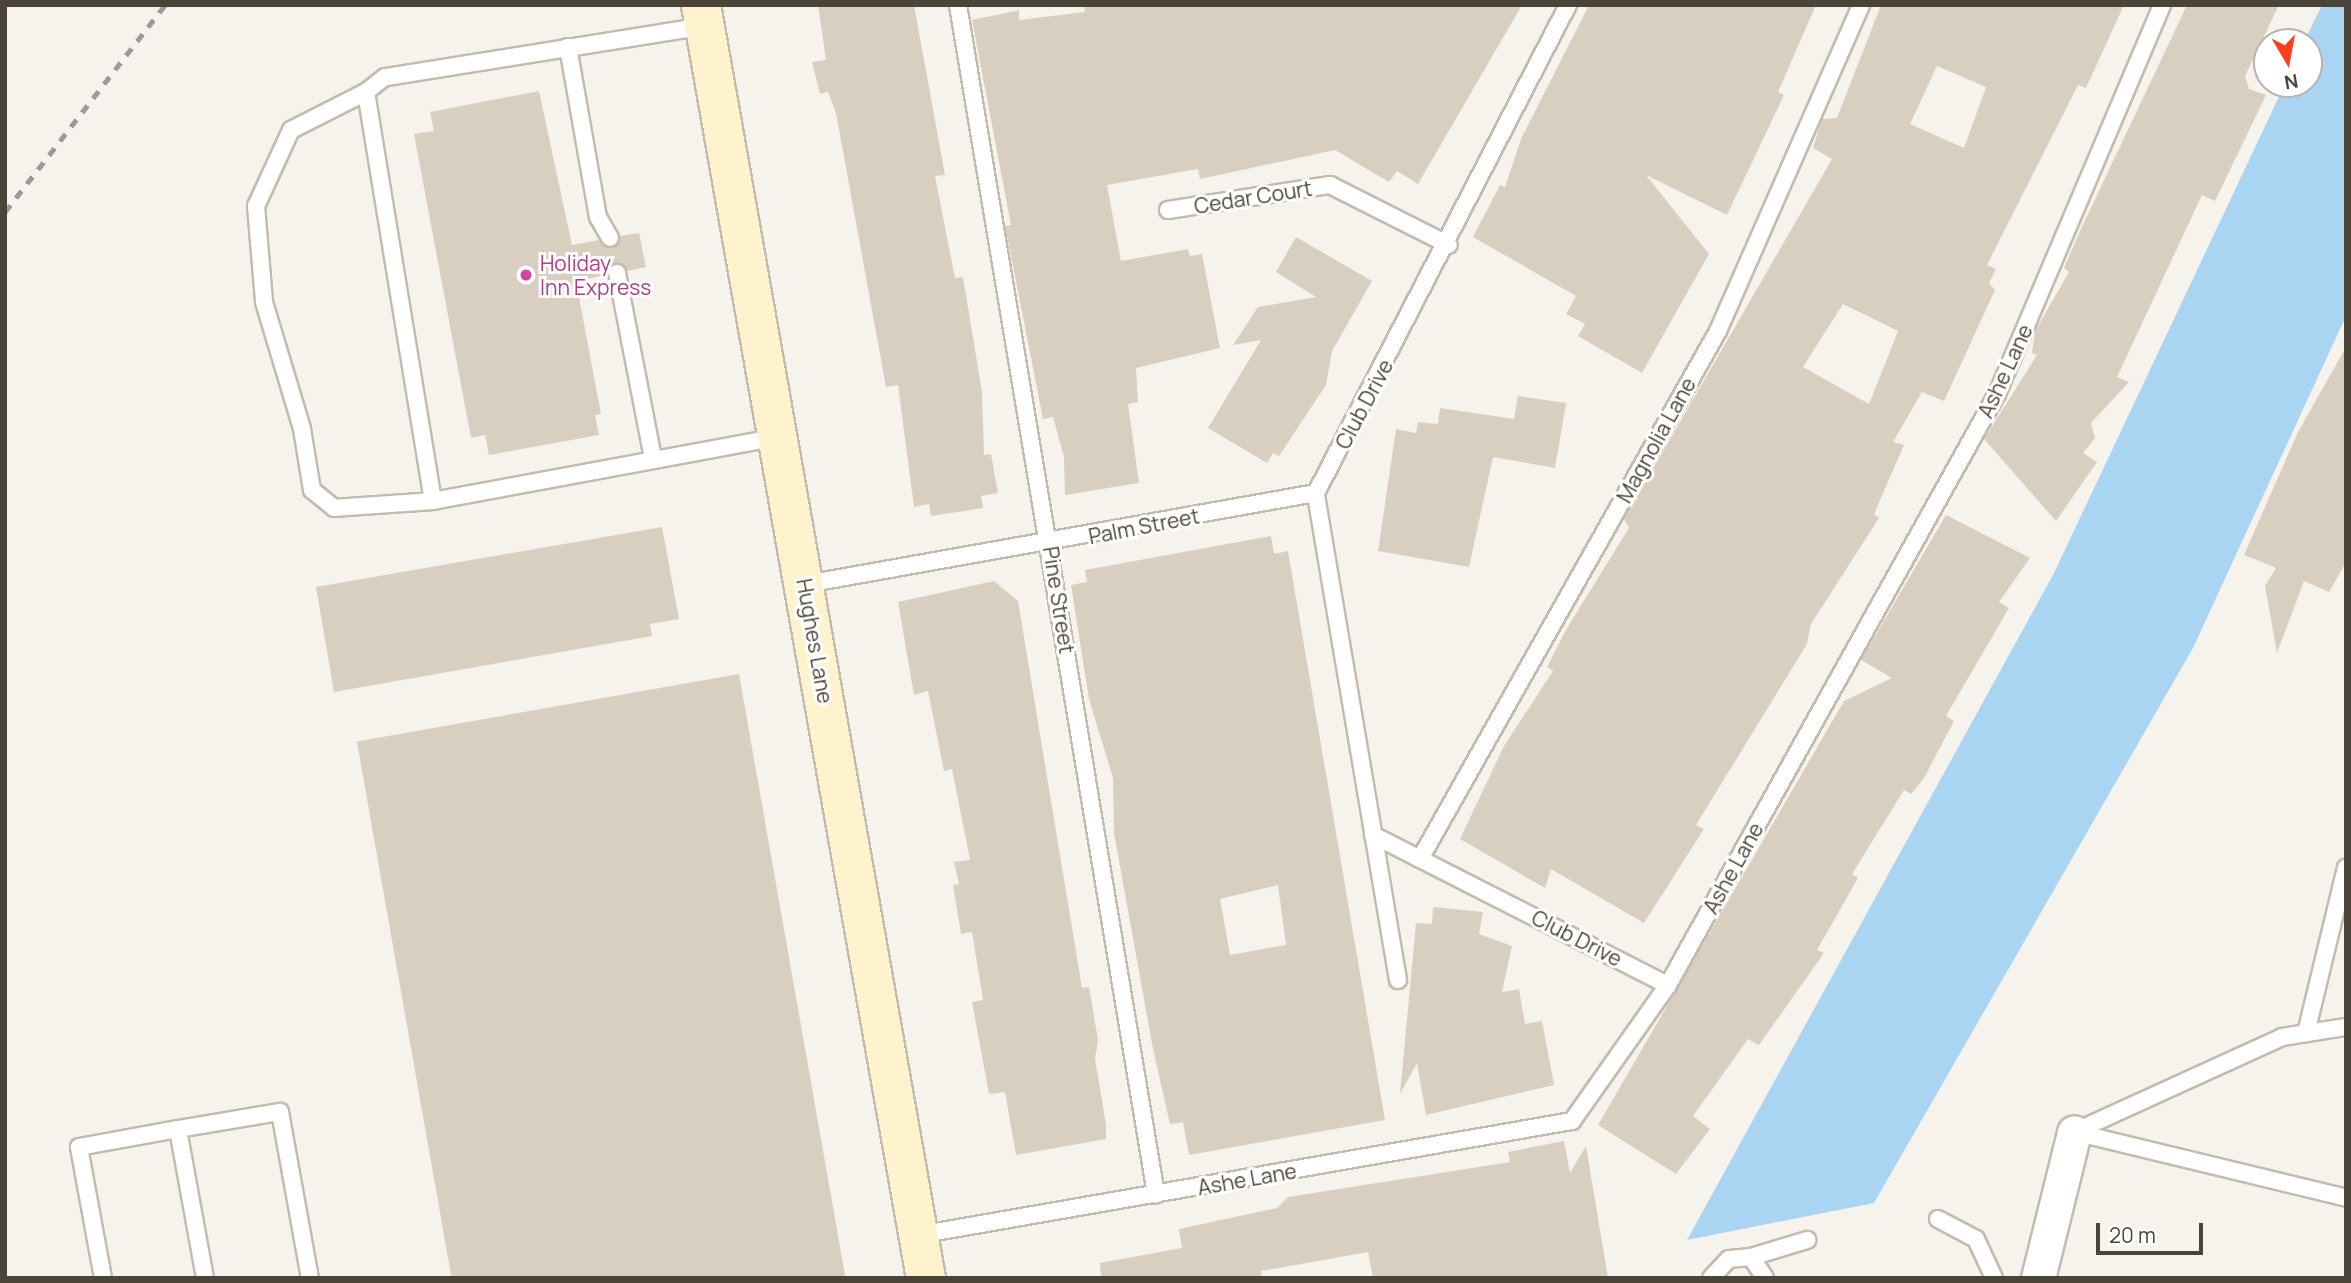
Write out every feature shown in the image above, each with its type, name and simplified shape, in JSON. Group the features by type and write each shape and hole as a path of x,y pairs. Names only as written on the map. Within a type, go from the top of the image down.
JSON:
{"street":[{"name":"Hughes Lane","path":"703,16 806,584 926,1278"},
{"path":"2038,1278 2074,1132"}],"lane":[{"name":"Pine Street","path":"958,5 1050,544 1156,1195"},
{"name":"Club Drive","path":"1316,493 1448,245 1568,5"},
{"name":"Magnolia Lane","path":"1420,859 1718,331 1861,5"},
{"name":"Ashe Lane","path":"917,1235 1573,1121 1668,985 1997,394 2162,5"},
{"path":"703,16 568,47 386,77 366,92 291,130 256,206 264,302 302,429 312,489 334,508 433,501 653,457 779,437"},
{"path":"568,47 598,217 610,238"},
{"path":"366,92 433,501"},
{"name":"Cedar Court","path":"1168,210 1331,185 1448,245"},
{"path":"617,273 653,457"},
{"name":"Palm Street","path":"806,584 1050,544 1316,493"},
{"path":"1316,493 1398,980"},
{"name":"Club Drive","path":"1373,835 1668,985"},
{"path":"2306,1033 2346,868"},
{"path":"2074,1132 2282,1037 2346,1027"},
{"path":"103,1278 79,1147 280,1112 310,1278"},
{"path":"178,1129 205,1278"},
{"path":"2074,1132 2346,1198"},
{"path":"1938,1219 1976,1239 1994,1278"},
{"path":"1711,1278 1729,1259 1751,1257 1807,1240"},
{"path":"1751,1257 1765,1278"}],"water":[{"path":"2322,5 2346,5 2346,316 2193,648 1874,1203 1687,1240 2053,575 2278,98 2323,98 2323,28 2311,28"}],"building":[{"path":"818,5 914,5 945,175 935,176 955,278 963,277 982,392 984,455 991,454 998,493 981,496 983,508 931,516 929,504 914,507 898,385 886,387 836,113 828,92 820,94 812,62 826,60"},
{"path":"1084,5 1522,5 1418,184 1397,171 1389,182 1335,150 1200,179 1198,169 1107,185 1121,261 1188,249 1190,256 1202,254 1220,348 1136,368 1138,402 1128,404 1139,483 1065,495 1064,457 1053,417 1043,419 1005,226 1011,225 972,20 1019,10 1019,20 1085,12"},
{"path":"1589,5 1816,5 1778,92 1784,95 1727,215 1646,175 1709,254 1642,373 1578,336 1585,324 1566,314 1576,296 1473,237 1500,185 1505,187 1521,139"},
{"path":"1881,5 2124,5 2086,88 2078,85 1987,265 1996,269 1989,283 1995,290 1944,401 1922,392 1893,442 1904,445 1874,514 1879,518 1811,624 1807,644 1696,825 1704,829 1644,923 1551,869 1545,888 1460,839 1504,746 1553,671 1547,667 1567,628 1629,528 1624,519 1832,159 1813,148 1822,119 1837,118","holes":["1937,66 1986,87 1964,148 1910,124","1843,304 1898,331 1869,404 1803,367"]},
{"path":"2187,5 2279,5 2268,28 2253,28 2253,59 2245,76 2249,89 2253,90 2253,98 2265,98 2215,201 2202,195 2117,377 2129,382 2091,423 2095,438 2083,453 2097,462 2056,521 1984,439 2037,355 2032,353 2035,331 2069,272 2064,268"},
{"name":"Holiday Inn Express","path":"539,91 572,245 599,240 611,248 620,236 639,233 646,267 627,271 614,263 607,275 576,281 601,414 595,415 599,435 489,455 485,435 471,438 414,134 434,131 430,112"},
{"path":"1296,237 1372,281 1332,351 1326,385 1279,456 1273,453 1267,463 1208,428 1261,340 1233,345 1258,307 1316,297 1276,272"},
{"path":"2346,347 2346,562 2329,592 2304,581 2277,653 2265,586 2276,568 2244,555 2298,432"},
{"path":"1518,396 1566,403 1555,468 1493,457 1469,567 1378,551 1396,429 1416,433 1418,422 1438,424 1440,408 1514,419"},
{"path":"1946,515 2030,558 1999,602 2009,608 1946,716 1954,721 1924,778 1911,794 1904,790 1852,874 1858,878 1817,950 1824,953 1759,1045 1748,1039 1693,1116 1710,1129 1676,1174 1598,1125 1844,701 1892,678 1861,660"},
{"path":"662,527 679,619 650,624 652,636 334,692 316,587"},
{"path":"1271,536 1274,554 1288,551 1385,1120 1189,1155 1183,1122 1170,1124 1153,1049 1114,833 1113,778 1089,699 1071,585 1087,582 1085,570","holes":["1278,885 1286,945 1230,955 1220,899"]},
{"path":"994,581 1018,601 1082,988 1089,987 1098,1040 1095,1059 1106,1124 1106,1139 1016,1155 1005,1092 989,1094 972,1002 983,1000 972,932 961,934 953,885 959,884 954,862 970,860 952,769 944,771 928,691 914,695 898,602"},
{"path":"739,674 845,1278 452,1278 357,741"},
{"path":"1433,907 1483,912 1479,934 1512,946 1502,992 1519,989 1525,1024 1542,1021 1554,1085 1426,1115 1417,1063 1400,1094 1416,923 1432,924"},
{"path":"1564,1141 1570,1173 1586,1146 1608,1278 1373,1278 1368,1252 1261,1271 1262,1278 1101,1278 1100,1263 1182,1248 1179,1229 1277,1208 1288,1197 1510,1162 1508,1152"}],"railway":[{"path":"5,212 165,5"}],"place":[{"name":"Holiday Inn Express","path":"526,275"}]}
